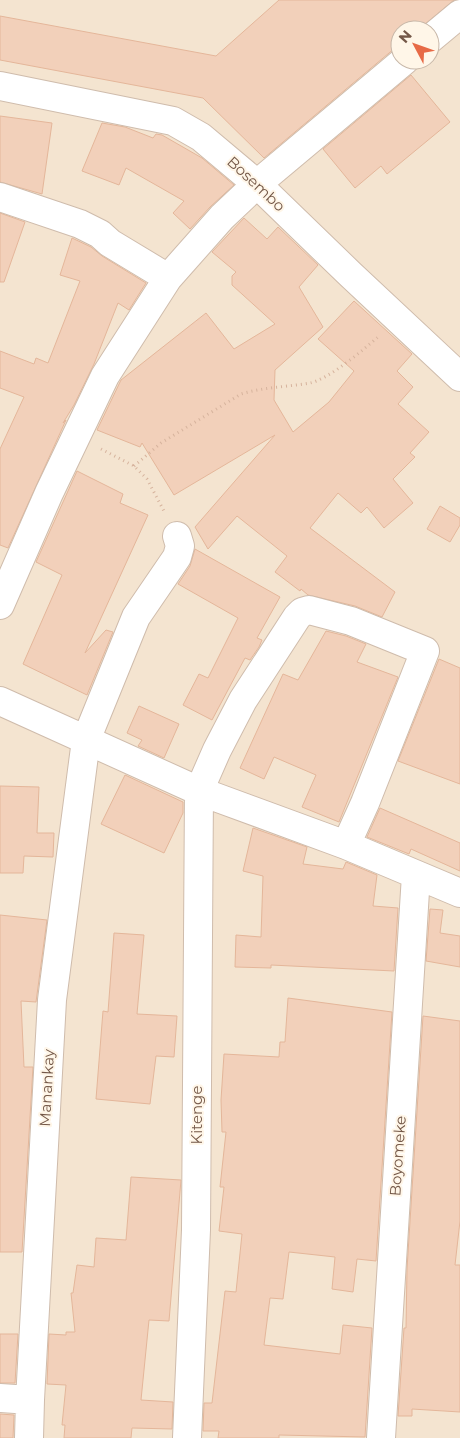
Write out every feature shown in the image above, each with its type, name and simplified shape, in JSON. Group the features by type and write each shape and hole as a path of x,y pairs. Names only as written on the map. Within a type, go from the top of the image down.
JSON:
{"street":[{"path":"440,31 460,14"},
{"path":"0,605 104,376 168,278 222,217 257,184 393,70"},
{"name":"Bosembo","path":"0,86 173,122 201,137 257,184 460,377"},
{"path":"0,197 80,224 100,234 110,243 168,278"},
{"name":"Manankay","path":"29,1438 52,1000 86,740 136,617 177,557 180,546 177,536"},
{"path":"199,791 217,750 243,700 297,617 302,612 309,610 351,621 425,651 346,845"},
{"path":"0,701 199,791 346,845 460,893"},
{"name":"Kitenge","path":"187,1438 196,1230 199,791"},
{"name":"Boyomeke","path":"382,1438 416,875"},
{"path":"0,1398 30,1400"}],"path":[{"path":"134,466 161,443 241,394 256,390 312,383 321,379 361,352 398,319"},
{"path":"76,436 134,466 147,479 177,536"}],"shaded area":[{"path":"0,0 460,0 460,1438 0,1438"}],"building":[{"path":"279,0 454,0 430,20 390,20 390,52 264,158 203,98 0,60 0,16 216,56"},
{"path":"411,75 450,122 387,174 381,166 355,188 323,149"},
{"path":"0,116 52,123 42,194 0,182"},
{"path":"102,123 125,127 153,138 156,134 162,135 202,158 234,185 190,229 173,213 184,201 126,168 119,185 82,171"},
{"path":"0,213 25,222 4,282 0,282"},
{"path":"244,218 267,239 278,227 318,265 299,287 323,327 275,370 274,400 293,432 329,402 354,371 318,339 354,301 412,354 397,371 413,387 398,404 429,432 410,453 415,457 393,479 413,503 384,528 367,507 361,513 338,493 310,528 395,592 382,617 355,606 308,595 301,589 300,591 275,572 287,556 237,516 208,549 195,527 275,435 174,495 142,443 140,447 97,430 121,380 206,313 234,349 275,324 232,285 232,276 236,272 212,252"},
{"path":"72,238 91,247 102,256 146,283 129,310 118,303 94,364 63,423 66,420 8,548 0,545 0,449 24,397 0,388 0,351 34,364 36,358 48,363 80,281 60,275"},
{"path":"77,471 123,494 120,503 148,515 85,653 106,630 113,632 87,695 23,664 62,575 36,562"},
{"path":"440,506 460,518 460,525 450,542 427,529"},
{"path":"195,549 280,597 257,638 262,640 259,647 250,660 245,658 212,720 183,705 199,674 208,678 238,618 178,584 190,566"},
{"path":"326,631 366,644 357,662 398,677 339,822 302,807 316,775 274,757 264,779 240,768 283,674 298,680"},
{"path":"439,659 460,668 460,784 398,761"},
{"path":"139,706 179,724 164,758 138,746 142,740 127,733"},
{"path":"125,775 183,802 183,813 164,853 101,824"},
{"path":"0,786 39,787 37,833 54,833 53,857 24,856 23,873 0,873"},
{"path":"380,808 460,843 460,871 411,849 409,854 367,837"},
{"path":"253,828 307,847 303,864 343,869 346,862 377,875 373,906 398,908 394,971 271,965 271,968 235,967 236,935 261,937 263,876 243,871"},
{"path":"430,909 443,910 440,933 460,936 460,967 426,961"},
{"path":"0,915 47,920 36,1002 21,1001 24,1067 33,1067 22,1252 0,1252"},
{"path":"114,933 144,935 137,1014 177,1016 174,1057 156,1056 150,1104 96,1099 103,1011 108,1012"},
{"path":"288,998 392,1012 376,1261 357,1259 353,1292 332,1289 335,1257 289,1252 283,1299 270,1298 264,1345 340,1354 343,1325 372,1328 365,1437 279,1435 279,1438 218,1438 219,1431 203,1431 204,1403 212,1403 225,1291 236,1292 242,1234 219,1231 224,1187 220,1187 226,1132 222,1132 221,1100 224,1054 279,1057 280,1042 285,1042"},
{"path":"423,1016 460,1021 460,1221 455,1265 460,1265 460,1412 412,1409 412,1416 398,1416 404,1328 406,1328 407,1269"},
{"path":"131,1177 181,1180 169,1321 149,1320 141,1400 173,1402 172,1429 132,1428 131,1438 64,1438 65,1425 62,1425 66,1385 47,1384 49,1334 66,1335 66,1332 75,1332 71,1293 73,1293 77,1265 94,1267 96,1238 126,1240"},
{"path":"0,1334 18,1334 15,1383 0,1383"},
{"path":"0,1414 14,1415 13,1438 0,1438"}]}
